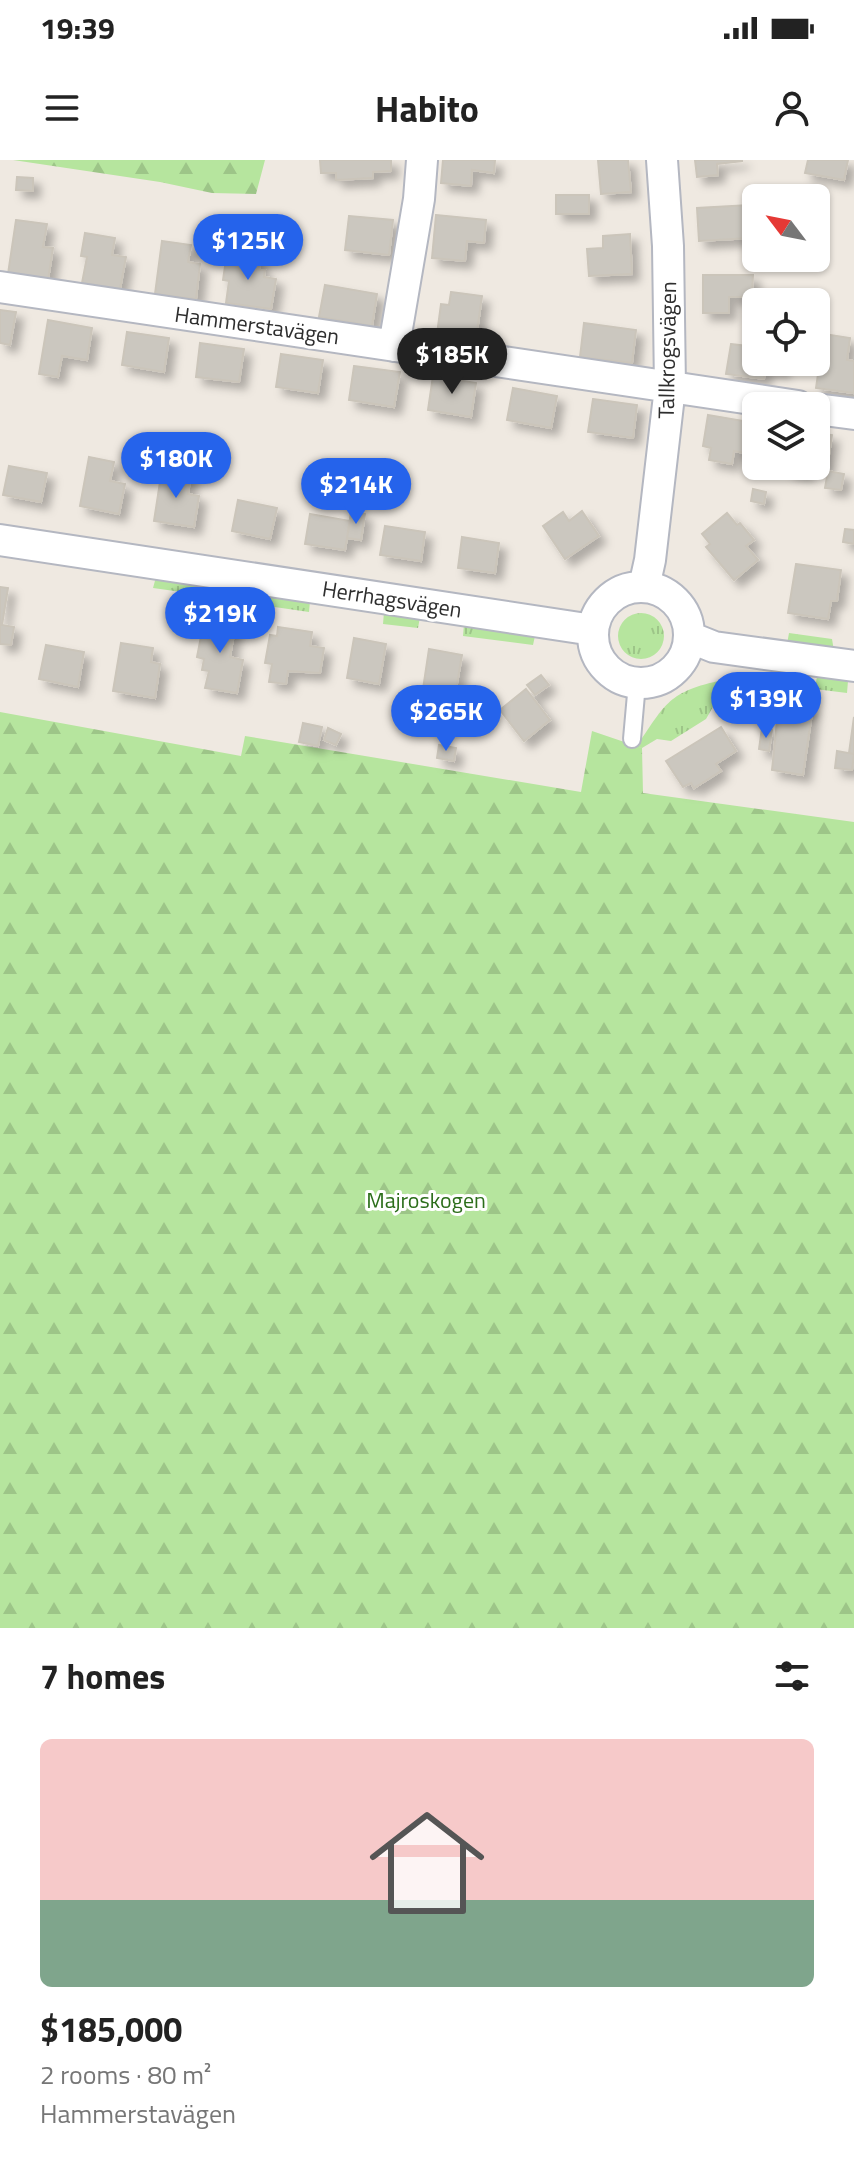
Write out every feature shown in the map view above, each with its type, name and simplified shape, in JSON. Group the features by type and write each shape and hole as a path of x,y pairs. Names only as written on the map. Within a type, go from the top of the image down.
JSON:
{"street":[{"path":"394,346 419,199 422,160"},
{"name":"Tallkrogsvägen","path":"644,587 650,560 670,387 668,246 662,160"},
{"name":"Hammerstavägen","path":"0,287 742,398"},
{"path":"830,411 854,414"},
{"name":"Herrhagsvägen","path":"0,540 593,630"},
{"path":"644,587 662,592 677,603 687,619 689,637 686,652 678,666 667,676 637,683 610,671 600,659 594,645 593,630 599,612 610,598 626,589 644,587"},
{"path":"689,637 714,647 854,666"}],"lane":[{"path":"632,739 637,683"}],"green space":[{"path":"13,160 265,160 256,194 212,193"},
{"path":"156,577 198,583 196,594 153,588"},
{"path":"203,584 237,589 234,601 201,595"},
{"path":"248,592 310,601 309,612 248,603"},
{"path":"384,612 420,617 418,628 383,624"},
{"path":"641,613 657,620 664,636 657,652 641,659 625,652 618,636 625,620"},
{"path":"464,624 535,636 533,645 463,636"},
{"path":"789,633 832,639 834,651 787,644"},
{"path":"817,676 848,681 847,693 815,689"},
{"path":"718,681 726,684 706,719 671,741 657,739 642,748 636,747 668,703 687,691"},
{"name":"Majroskogen","path":"0,712 241,756 245,736 581,792 592,731 642,748 643,793 854,822 854,1628 0,1628"}],"building":[{"path":"320,160 391,160 391,171 373,172 373,178 336,180 336,173 321,173"},
{"path":"443,160 495,160 494,173 472,170 471,186 441,183"},
{"path":"598,160 628,160 631,192 601,194"},
{"path":"695,160 742,161 717,164 718,175 697,177"},
{"path":"808,160 848,160 844,180 805,173"},
{"path":"17,177 33,178 33,191 16,190"},
{"path":"556,195 589,195 589,214 556,214"},
{"path":"742,205 742,239 699,241 697,208"},
{"path":"436,215 486,220 484,243 467,241 465,261 432,258"},
{"path":"349,216 393,220 389,255 345,250"},
{"path":"16,220 47,224 43,247 53,248 48,280 8,274"},
{"path":"85,233 115,238 112,255 126,257 120,289 82,283 87,257 81,256"},
{"path":"630,234 632,274 589,276 587,249 603,248 603,236"},
{"path":"162,241 191,245 188,262 200,264 196,299 155,294"},
{"path":"227,253 261,258 259,270 265,270 264,277 276,279 271,309 226,303 229,281 223,280"},
{"path":"703,275 753,275 752,288 742,288 742,297 729,297 729,313 703,313"},
{"path":"325,285 377,294 372,326 319,317"},
{"path":"451,292 482,296 476,339 437,334 441,304 449,305"},
{"path":"0,310 16,312 10,345 0,343"},
{"path":"48,320 92,328 87,360 62,356 58,377 39,374"},
{"path":"584,323 636,330 632,363 580,357"},
{"path":"127,332 169,338 164,372 122,365"},
{"path":"830,335 850,338 847,360 854,361 854,393 816,388 818,376 830,376"},
{"path":"200,343 244,349 239,382 196,377"},
{"path":"731,344 742,345 742,376 764,376 764,379 726,374"},
{"path":"281,354 323,360 318,393 276,387"},
{"path":"354,366 400,372 394,407 349,400"},
{"path":"433,376 476,383 471,417 428,410"},
{"path":"513,388 557,396 551,428 507,420"},
{"path":"593,399 637,405 633,438 588,432"},
{"path":"708,415 742,421 742,453 734,451 732,464 709,460 711,448 703,446"},
{"path":"89,457 114,462 110,481 125,484 119,514 80,506"},
{"path":"9,466 47,473 41,502 3,495"},
{"path":"162,469 191,474 188,494 199,496 194,527 154,521"},
{"path":"830,471 844,474 841,490 825,488 826,480 830,480"},
{"path":"753,489 766,492 764,504 751,501"},
{"path":"238,500 277,508 270,539 232,531"},
{"path":"582,511 599,536 565,559 543,526 563,512 569,521"},
{"path":"351,512 365,514 361,540 347,538"},
{"path":"727,513 754,540 746,546 758,560 734,580 706,547 710,544 702,534"},
{"path":"310,514 350,521 345,550 305,544"},
{"path":"385,526 425,532 421,561 380,555"},
{"path":"845,529 854,530 854,544 843,542"},
{"path":"462,537 499,543 495,573 458,568"},
{"path":"796,564 841,570 837,601 831,601 828,619 788,613"},
{"path":"0,587 8,588 2,625 14,627 11,645 0,644"},
{"path":"205,616 236,622 230,657 243,660 237,693 205,688 209,671 202,670 204,659 197,657"},
{"path":"278,627 312,632 310,646 324,648 320,673 288,671 286,684 269,682 272,664 265,663 270,635 277,636"},
{"path":"354,638 386,644 379,684 347,678"},
{"path":"121,643 153,648 151,662 160,664 155,698 113,691"},
{"path":"46,645 84,652 78,687 39,679"},
{"path":"429,649 462,655 455,695 423,689"},
{"path":"541,675 549,685 535,695 527,685"},
{"path":"526,689 550,720 524,741 500,710"},
{"path":"779,701 813,706 803,775 772,770"},
{"path":"854,717 854,754 849,753"},
{"path":"303,723 322,727 318,746 299,742"},
{"path":"721,727 736,751 716,764 721,771 694,788 691,783 683,787 666,761"},
{"path":"328,728 341,734 336,745 324,740"},
{"path":"762,728 772,730 769,751 759,749"},
{"path":"439,745 456,748 454,761 437,758"},
{"path":"837,751 854,754 852,770 835,768"}]}
